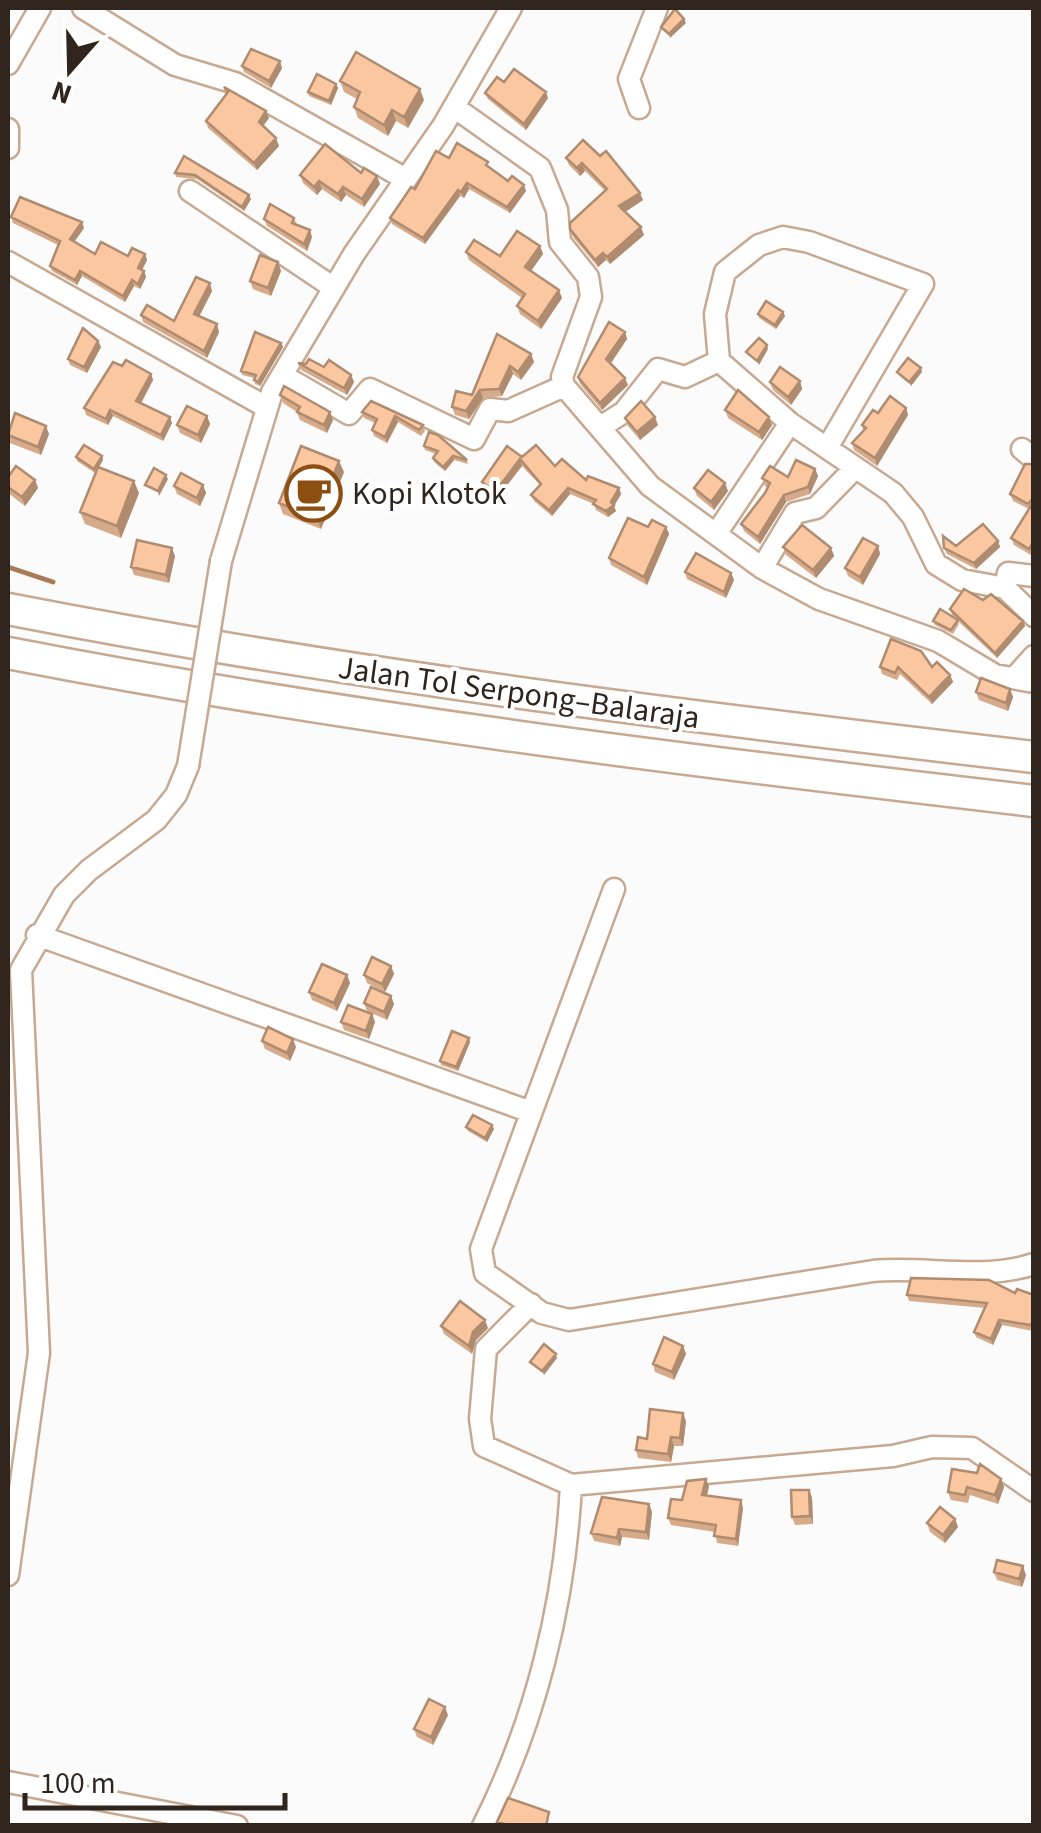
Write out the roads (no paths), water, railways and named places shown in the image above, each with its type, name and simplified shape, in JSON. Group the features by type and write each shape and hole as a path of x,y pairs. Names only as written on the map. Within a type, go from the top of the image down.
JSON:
{"highway":[{"path":"8,593 192,645"},
{"name":"Jalan Tol Serpong–Balaraja","path":"8,609 192,645 490,691 1034,757"},
{"name":"Jalan Tol Serpong–Balaraja","path":"8,653 184,688 483,734 1034,801"}],"street":[{"path":"8,64 40,8"},
{"path":"83,8 175,65 234,83 404,178"},
{"path":"8,1575 39,1352 14,971 64,895 89,870 156,820 176,795 188,766 221,561 266,407 334,288 454,107 510,8"},
{"path":"639,108 629,79 657,8"},
{"path":"454,107 540,168 557,210 560,242 588,277 591,297 562,378 564,386 650,486 762,568 819,600 938,641 994,675 1024,679 1034,656"},
{"path":"8,129 8,148"},
{"path":"190,190 334,288"},
{"path":"826,448 923,284 809,242 783,237 760,245 726,272 716,314 719,361 790,424 910,511 936,564 962,580 1020,579"},
{"path":"8,262 266,407"},
{"path":"602,426 624,412 658,369 685,377 719,361"},
{"path":"282,375 349,414 370,389 474,439 490,409 508,411 564,386"},
{"path":"716,534 790,424"},
{"path":"762,568 796,513 816,508 855,468"},
{"path":"1020,579 1034,555"},
{"path":"1020,579 1034,616"},
{"path":"614,889 480,1261 485,1273 555,1318 569,1320 873,1271 908,1268 989,1273 1034,1264"},
{"path":"37,935 531,1112"},
{"path":"531,1304 486,1348 480,1419 484,1446 571,1486 893,1456 932,1446 972,1448 1034,1491"},
{"path":"484,1826 534,1702 568,1552 571,1486"},
{"path":"8,1782 237,1826"}],"waterway":[{"path":"8,567 53,582"}],"place":[{"name":"Kopi Klotok","path":"313,493"}]}
